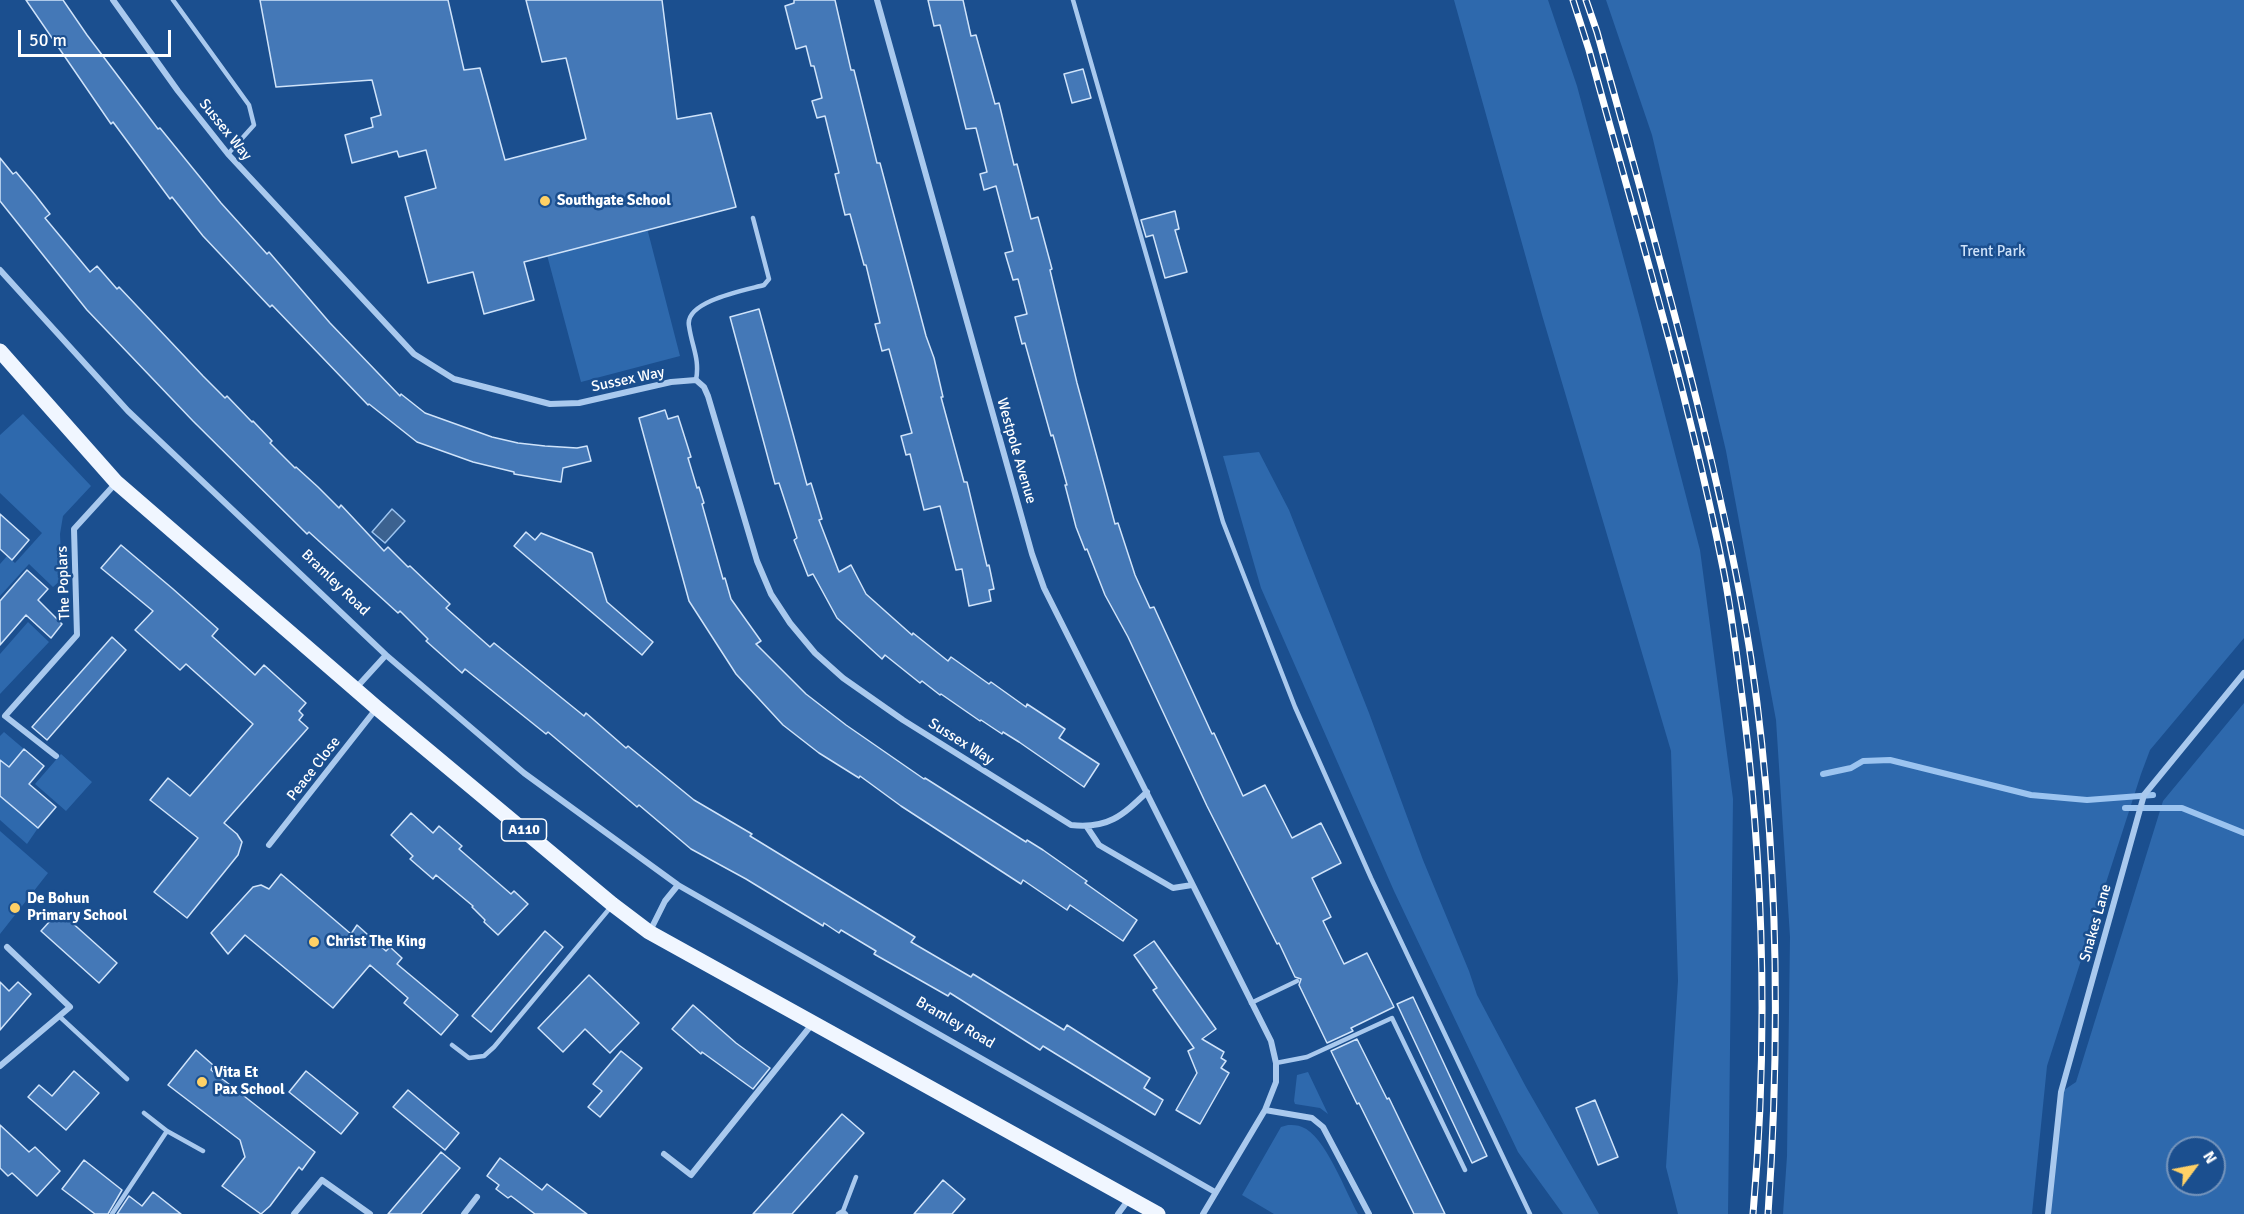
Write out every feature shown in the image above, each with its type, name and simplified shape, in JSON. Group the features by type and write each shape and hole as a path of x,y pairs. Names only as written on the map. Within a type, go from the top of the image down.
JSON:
{"main road":[{"name":"A110","path":"0,351 116,482 377,708 612,904 649,932 1158,1214"}],"street":[{"name":"Sussex Way","path":"113,0 178,91 228,154 414,354 454,379 550,404 579,403 671,382 696,380 705,387 757,561 771,594 790,623 815,653 843,678 903,720 1071,825 1088,827"},
{"name":"Westpole Avenue","path":"877,0 1032,554 1049,598 1192,885"},
{"name":"Bramley Road","path":"0,270 128,411 386,655 524,773 678,885 1215,1192"},
{"name":"The Poplars","path":"0,722 77,635 75,529 116,482"},
{"path":"356,689 386,655"},
{"name":"Snakes Lane","path":"2048,1214 2061,1092 2144,795 2244,673"},
{"name":"Peace Close","path":"269,845 377,708"},
{"path":"5,716 56,756"},
{"path":"1147,792 1125,814 1109,822 1088,827 1099,845 1173,888 1192,885 1271,1041 1276,1063 1276,1082 1265,1110 1203,1214"},
{"path":"649,932 665,900 678,885"},
{"path":"0,1066 70,1007 7,947"},
{"path":"664,1154 691,1175 813,1022"},
{"path":"1265,1110 1312,1118 1323,1127 1369,1214"},
{"path":"294,1214 322,1180 370,1214"},
{"path":"464,1214 477,1197"},
{"path":"1118,1214 1129,1198"}],"lane":[{"path":"173,0 249,105 254,125 228,154"},
{"path":"1073,0 1223,522 1304,728 1371,878 1530,1214"},
{"path":"696,380 699,364 688,323 691,313 702,305 764,285 769,279 753,218"},
{"path":"452,1045 469,1058 484,1056 494,1047 612,904"},
{"path":"1251,1003 1297,981"},
{"path":"59,1016 127,1079"},
{"path":"1276,1063 1307,1058 1392,1018 1465,1170"},
{"path":"144,1113 167,1131 203,1151"},
{"path":"112,1214 167,1131"},
{"path":"842,1213 856,1177"}],"green space":[{"path":"1454,0 1548,0 1577,86 1700,550 1733,799 1728,1214 1678,1214 1666,1167 1678,981 1671,751 1542,315"},
{"name":"Trent Park","path":"1606,0 2244,0 2244,638 2150,750 2141,774 2047,1066 2032,1214 1783,1214 1787,1156 1790,937 1776,720 1726,451 1652,135"},
{"path":"647,228 680,356 581,382 547,255"},
{"path":"23,414 91,486 63,516 60,534 62,579 53,587 29,564 0,596 0,564 7,556 15,563 42,533 0,493 0,435"},
{"path":"1259,452 1289,510 1477,995 1526,1087 1599,1214 1563,1214 1518,1152 1394,891 1261,588 1223,456"},
{"path":"28,622 49,642 0,694 0,654"},
{"path":"2244,703 2244,1214 2048,1214 2061,1092 2076,1082 2163,801"},
{"path":"4,732 24,749 9,767 0,760 0,736"},
{"path":"61,754 92,782 66,811 35,784"},
{"path":"0,796 38,828 27,844 0,820"},
{"name":"De Bohun Primary School","path":"0,831 48,873 0,934"},
{"path":"1308,1072 1328,1114 1320,1108 1295,1104 1297,1075"},
{"path":"1288,1125 1302,1127 1311,1132 1319,1141 1358,1214 1274,1214 1242,1195 1281,1127"}],"shaded area":[{"path":"392,509 405,521 385,543 372,532"}],"building":[{"path":"26,0 63,0 158,129 160,128 221,203 267,254 269,252 330,323 400,396 401,394 425,413 492,437 545,446 577,448 587,446 591,461 563,468 561,482 514,474 514,472 473,462 417,442 368,405 203,236 172,197 170,199 113,122 111,124"},
{"path":"260,0 448,0 464,70 480,68 505,160 586,139 566,58 542,62 526,0 662,0 677,119 711,113 736,207 524,262 534,300 484,314 473,272 428,283 405,197 436,188 426,150 399,157 397,151 352,163 345,135 373,127 371,118 381,115 372,80 276,87"},
{"path":"794,0 835,0 851,70 854,70 877,163 880,163 926,336 934,358 943,397 941,397 964,482 967,482 987,566 989,565 994,589 989,590 991,601 969,606 962,569 956,570 940,506 924,510 910,454 906,455 901,436 912,433 889,349 882,351 875,324 880,323 866,265 864,265 850,214 845,215 835,174 839,173 825,116 817,118 812,101 822,98 814,66 811,66 806,46 796,49 785,6 794,3"},
{"path":"928,0 963,0 971,36 976,35 995,104 999,103 1014,165 1017,164 1031,219 1038,217 1077,383 1115,524 1118,523 1135,575 1150,608 1154,607 1243,796 1265,785 1292,838 1321,823 1341,863 1312,878 1331,917 1323,921 1344,964 1367,953 1394,1007 1351,1028 1353,1031 1327,1043 1299,985 1301,979 1295,977 1279,943 1277,944 1207,806 1128,637 1105,595 1076,527 1053,435 1051,436 1025,343 1022,344 1015,317 1027,314 1018,279 1013,280 1005,253 1013,251 996,186 984,190 980,174 987,172 976,128 966,129 940,25 934,26"},
{"path":"1083,69 1091,98 1072,103 1064,74"},
{"path":"0,158 13,174 16,172 36,196 50,214 45,218 90,272 97,266 225,398 227,396 253,421 272,441 270,443 295,468 339,508 341,505 384,551 388,547 408,567 410,566 450,604 446,608 490,647 494,643 584,716 586,713 626,748 628,746 694,800 915,937 911,942 971,977 973,974 1064,1030 1067,1025 1150,1078 1144,1088 1163,1100 1155,1115 1043,1046 1040,1050 950,993 948,996 874,954 876,951 841,930 839,933 824,923 823,926 691,849 548,732 546,734 465,669 462,673 426,641 428,639 400,611 398,613 309,532 307,534 193,421 87,310 0,201"},
{"path":"1175,211 1179,229 1175,230 1187,272 1165,278 1153,235 1146,237 1141,220"},
{"path":"759,309 807,485 811,483 822,519 819,520 839,572 851,565 866,594 912,635 913,633 948,661 951,657 989,684 991,682 1026,707 1027,704 1065,729 1059,738 1099,764 1084,787 1019,742 980,721 922,681 920,683 885,655 882,659 837,618 813,574 808,576 794,540 797,538 779,483 775,484 730,317"},
{"path":"665,410 668,419 678,416 691,457 688,458 704,503 702,504 723,579 725,578 731,599 761,641 756,644 806,694 846,725 924,779 1026,842 1027,840 1043,850 1137,920 1123,941 1070,905 1067,910 1023,880 1021,884 901,806 860,776 859,778 819,753 783,725 736,674 689,601 639,418"},
{"path":"0,514 29,540 12,560 0,549"},
{"path":"526,532 535,540 541,533 592,553 607,602 653,642 642,655 514,546"},
{"path":"121,545 218,629 212,636 255,675 264,665 306,703 299,711 303,715 299,720 308,728 224,823 237,834 242,842 238,855 187,918 154,892 198,838 150,800 168,778 190,796 253,724 186,664 180,670 135,630 153,611 101,568"},
{"path":"27,570 48,589 38,600 62,624 51,638 26,615 0,645 0,601"},
{"path":"112,637 126,650 47,740 32,727"},
{"path":"24,749 44,766 29,784 56,807 38,828 0,796 0,760 9,767"},
{"path":"411,813 433,833 439,826 462,846 459,849 511,894 514,891 528,904 498,935 484,922 485,920 473,906 436,875 433,879 410,859 413,856 391,835"},
{"name":"Christ The King","path":"281,874 351,934 357,925 386,951 390,947 402,958 397,964 458,1015 441,1035 404,1003 408,998 370,965 333,1008 245,935 228,954 211,933 253,887 261,885 269,889"},
{"path":"59,911 117,963 99,983 41,931"},
{"path":"545,931 563,947 491,1032 472,1016"},
{"path":"1154,941 1216,1029 1202,1039 1224,1052 1221,1058 1226,1061 1221,1068 1229,1073 1200,1124 1176,1110 1197,1073 1188,1051 1194,1048 1153,990 1157,988 1134,955"},
{"path":"589,975 639,1023 610,1053 585,1029 563,1052 538,1028"},
{"path":"0,982 9,991 18,982 31,994 0,1030"},
{"path":"1413,997 1487,1156 1472,1163 1397,1004"},
{"path":"693,1005 736,1043 770,1068 753,1089 702,1052 701,1054 672,1029"},
{"path":"1357,1039 1387,1099 1389,1098 1445,1214 1414,1214 1359,1103 1357,1104 1331,1051"},
{"path":"196,1050 213,1065 211,1070 315,1152 302,1170 299,1167 270,1206 261,1214 222,1186 245,1157 240,1140 168,1085"},
{"path":"621,1051 642,1068 600,1117 588,1107 602,1091 593,1084"},
{"path":"74,1071 99,1093 66,1130 28,1097 39,1085 52,1096"},
{"path":"306,1071 358,1113 341,1134 289,1092"},
{"path":"408,1090 459,1133 445,1150 393,1107"},
{"path":"1595,1100 1618,1157 1598,1165 1576,1108"},
{"path":"842,1114 864,1133 792,1214 753,1214"},
{"path":"0,1125 29,1152 35,1147 60,1171 37,1196 12,1173 8,1176 0,1168"},
{"path":"441,1152 460,1168 421,1214 388,1214"},
{"path":"500,1158 542,1190 547,1184 587,1214 535,1214 511,1196 508,1198 496,1189 499,1185 487,1176"},
{"path":"84,1160 122,1190 108,1214 95,1214 62,1189"},
{"path":"943,1180 965,1199 952,1214 914,1214"},
{"path":"153,1192 181,1214 117,1214 129,1196 142,1206"}],"waterway":[{"path":"1823,774 1851,768 1863,761 1890,760 2031,795 2087,800 2153,795"},
{"path":"2125,808 2182,808 2244,833"}],"railway":[{"path":"1573,0 1589,50 1678,373 1709,503 1732,619 1756,831 1762,959 1761,1086 1753,1214"},
{"path":"1586,0 1597,32 1692,382 1725,520 1751,659 1767,797 1772,867 1775,1075 1768,1214"}],"place":[{"name":"Southgate School","path":"545,201"},
{"name":"De Bohun Primary School","path":"15,908"},
{"name":"Christ The King","path":"314,942"},
{"name":"Vita Et Pax School","path":"202,1082"}]}
